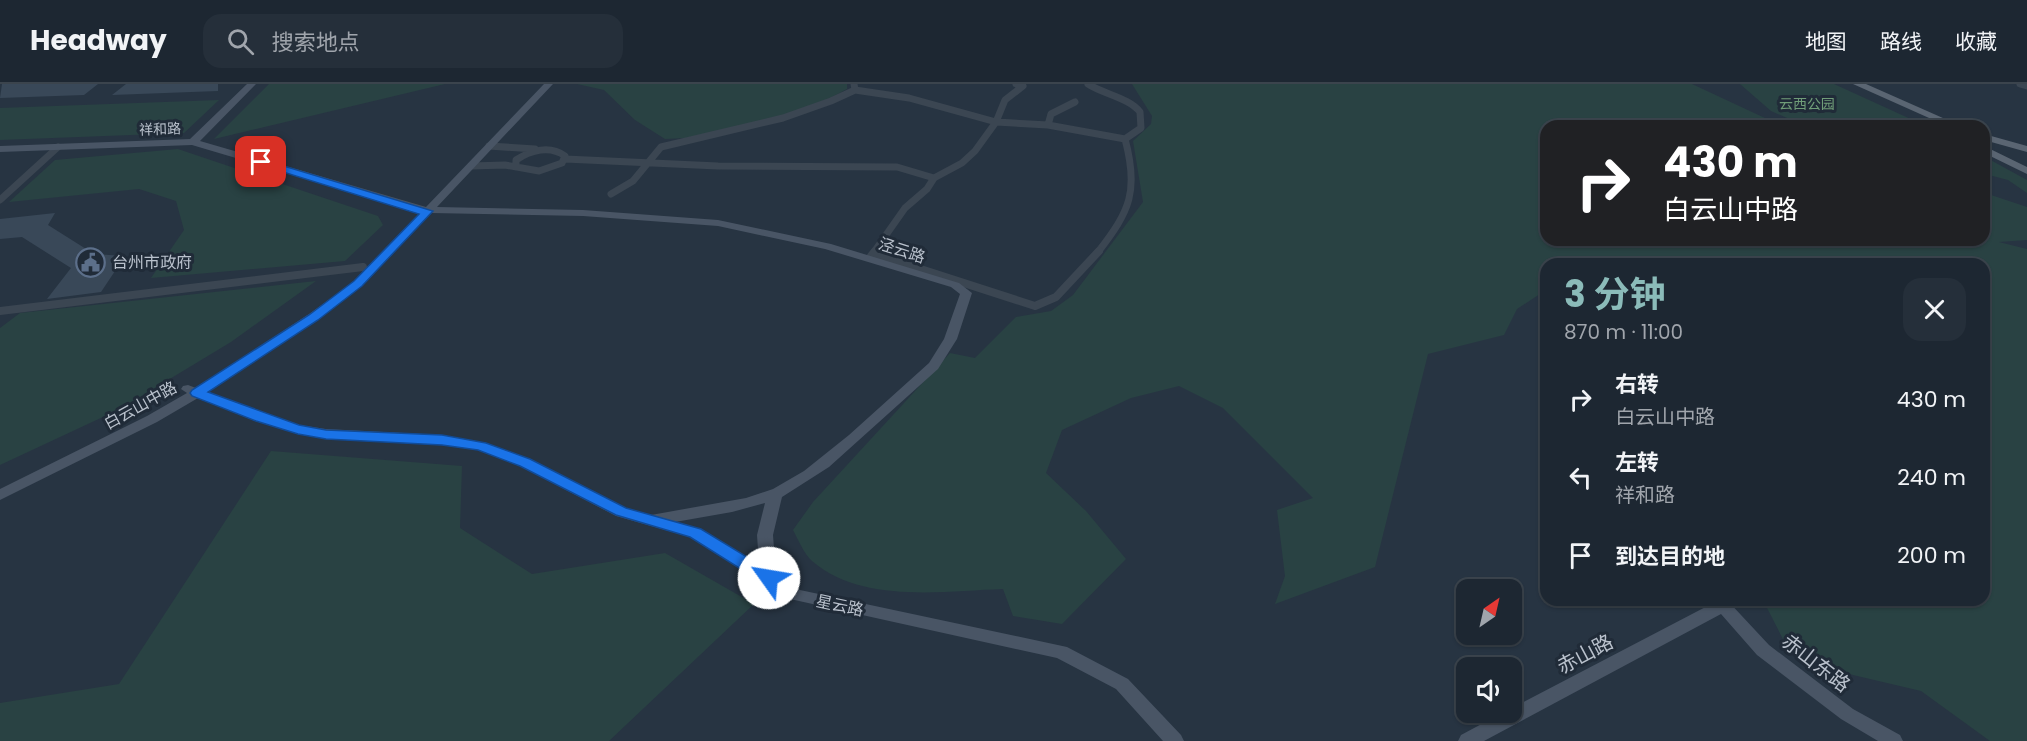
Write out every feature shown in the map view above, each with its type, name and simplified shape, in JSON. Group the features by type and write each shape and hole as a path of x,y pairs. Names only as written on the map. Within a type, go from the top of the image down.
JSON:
{"main road":[{"path":"1846,84 1927,120"},
{"path":"1858,84 1942,120"},
{"path":"1990,136 2027,141"},
{"path":"1990,137 2027,149"},
{"path":"1990,144 2027,155"},
{"path":"1990,152 2027,171"}],"street":[{"path":"193,142 252,84"},
{"name":"白云山中路","path":"0,495 99,447 314,317 358,284 539,84"},
{"name":"白云山中路","path":"0,486 192,391 296,320 363,267 471,166 549,84"},
{"path":"1016,84 1023,86 1005,100 996,122 968,157 934,178 927,189 905,208 872,255 1035,306 1053,299 1076,280 1126,211 1132,194 1125,139"},
{"path":"1088,84 1103,94 1131,103 1140,111 1143,118 1141,128 1125,139"},
{"path":"2020,84 2027,86"},
{"path":"611,194 624,190 636,180 661,147 772,122 827,105 855,87 909,98 996,122 1048,124 1125,139"},
{"path":"1048,124 1051,114 1075,102"},
{"name":"祥和路","path":"0,149 193,142 423,210"},
{"path":"489,146 563,153 565,159"},
{"path":"0,200 58,147"},
{"path":"516,167 515,164 521,156 543,150"},
{"path":"471,166 516,167 526,172 542,171 557,166 565,159 730,166 897,167 934,178"},
{"name":"泾云路","path":"423,210 583,213 718,223 872,255 955,285 966,293 961,314 942,354 924,375 850,441 801,480 776,493 721,509 653,520"},
{"path":"0,310 363,267"},
{"name":"星云路","path":"192,391 260,418 298,429 326,434 442,440 481,446 525,463 621,512 695,533 796,595 1061,652 1122,684 1175,741"},
{"path":"769,578 763,549 766,516 776,493"},
{"name":"赤山路","path":"1467,741 1721,606"},
{"name":"赤山东路","path":"1724,606 1763,650 1847,714 1894,741"}],"green space":[{"path":"269,84 445,84 214,139"},
{"path":"577,84 847,84 847,89 817,105 773,119 686,138 665,139 635,120 604,90"},
{"path":"1132,84 1692,84 1770,120 1540,120 1540,246 1990,246 1990,195 2027,207 2027,240 1999,242 2027,249 2027,741 1990,741 1921,691 1853,675 1789,651 1766,606 1990,606 1990,258 1540,258 1540,294 1517,309 1504,335 1428,354 1375,567 1275,604 1285,576 1277,510 1313,498 1223,408 1179,386 1131,398 1062,430 1046,473 1086,511 1126,559 1062,624 1013,616 1003,589 904,592 879,589 854,584 832,575 812,561 793,530 813,502 950,353 975,358 1016,317 1051,311 1073,295 1143,202 1133,141 1151,124 1152,116"},
{"name":"云西公园","path":"1740,84 1834,84 1913,120 1792,120 1771,111"},
{"path":"219,100 184,133 0,140 0,108"},
{"path":"178,149 378,216 383,225 345,261 151,278 184,230 176,201 139,189 9,202 55,160"},
{"path":"1990,160 2027,180 2027,193 2008,180 1990,175"},
{"path":"316,281 231,342 120,409 0,465 0,328 20,313"},
{"path":"271,451 462,466 460,528 532,574 665,553 754,604 609,741 0,741 0,703 119,684"}],"building":[{"path":"2,84 98,84 84,95 0,98"},
{"path":"126,84 218,84 218,91 112,95"},
{"name":"台州市政府","path":"55,213 48,225 94,254 125,256 101,292 47,299 71,268 22,237 0,239 0,219"}],"place":[{"name":"台州市政府","path":"91,262"}],"route":[{"path":"261,162 428,211 358,284 314,317 197,393 260,418 298,429 326,434 442,440 481,446 525,463 621,512 695,533 769,578"}]}
